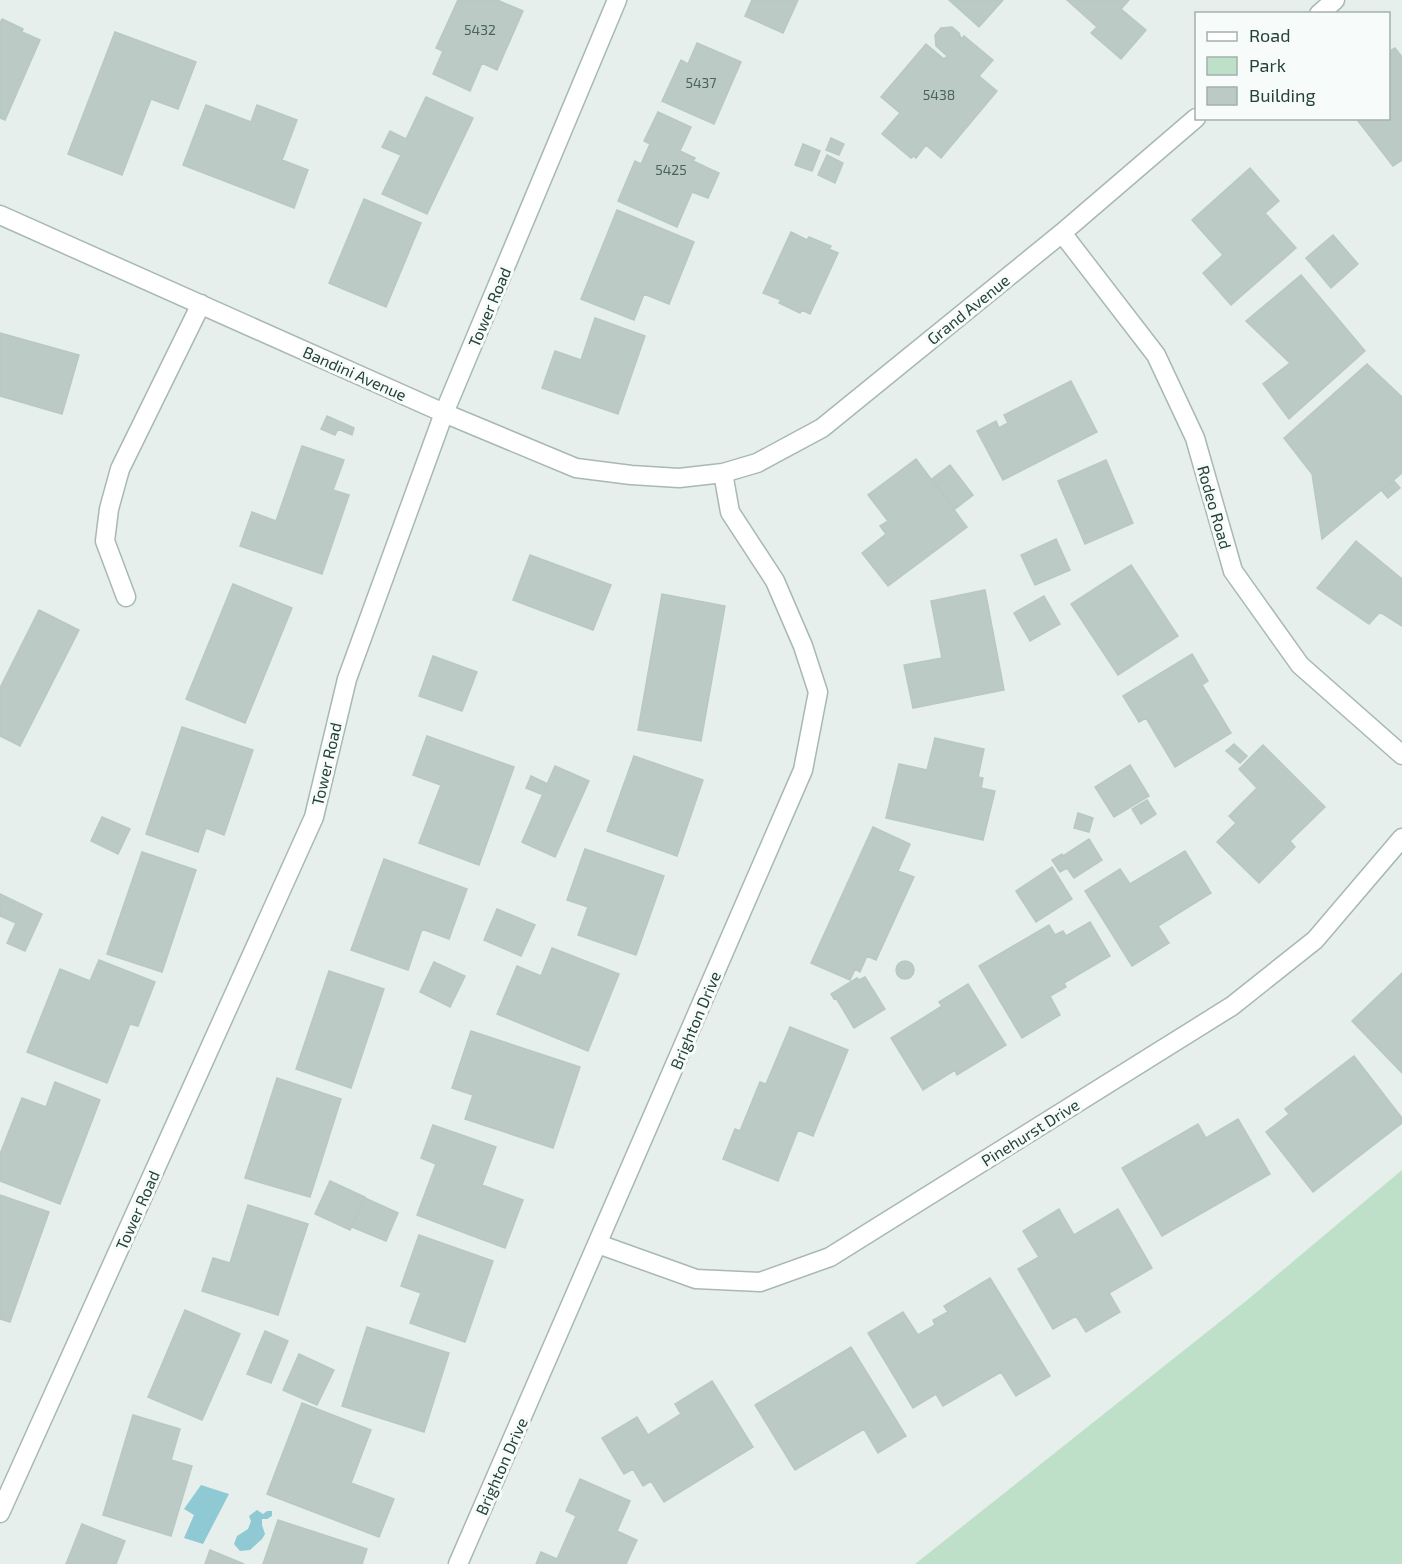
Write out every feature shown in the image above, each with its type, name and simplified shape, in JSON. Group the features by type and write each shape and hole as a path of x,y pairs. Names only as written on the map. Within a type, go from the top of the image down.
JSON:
{"street":[{"name":"Tower Road","path":"0,1514 314,817 347,679 444,413 617,0"},
{"path":"1321,12 1335,0"},
{"name":"Grand Avenue","path":"723,473 757,463 822,428 1062,233 1195,120"},
{"name":"Bandini Avenue","path":"0,215 444,413 576,468 679,478 723,473"},
{"name":"Rodeo Road","path":"1062,233 1156,355 1195,438 1233,571 1300,665 1402,754"},
{"path":"126,597 105,541 109,509 120,469 201,304"},
{"name":"Brighton Drive","path":"458,1564 803,770 818,692 803,646 775,581 730,512 723,473"},
{"name":"Pinehurst Drive","path":"598,1244 696,1279 760,1282 830,1257 1232,1006 1315,940 1402,838"}],"green space":[{"path":"1402,1170 1402,1564 915,1564 1246,1301"}],"water":[{"path":"201,1485 229,1494 203,1544 184,1538 194,1515 184,1509"},
{"path":"257,1510 263,1514 272,1511 272,1516 262,1519 265,1534 250,1550 240,1551 234,1544 237,1536 248,1529 251,1521 249,1516"}],"building":[{"path":"458,0 497,0 523,11 497,70 482,63 470,91 433,74 443,51 436,48"},
{"path":"752,0 798,0 783,33 745,16"},
{"path":"949,0 1003,0 979,27"},
{"path":"1067,0 1129,0 1121,9 1146,30 1121,59 1091,33 1097,27"},
{"path":"2,19 40,40 5,120 0,118 0,23"},
{"path":"952,27 959,33 961,39 964,36 993,60 979,76 997,91 941,158 926,145 916,158 914,156 911,158 882,134 900,113 881,97 926,44 944,59 947,56 936,46 935,35 941,28"},
{"path":"115,32 196,62 178,109 151,99 122,175 68,154"},
{"path":"697,43 741,62 714,124 662,101 681,60 688,64"},
{"path":"1395,48 1402,57 1402,160 1393,166 1358,121 1390,120 1390,51"},
{"path":"426,97 473,118 427,214 382,194 401,155 382,147 390,131 406,139"},
{"path":"206,105 251,122 257,105 297,120 282,160 308,170 294,208 183,165"},
{"path":"658,112 691,127 680,151 695,158 693,161 719,173 708,198 692,192 677,227 618,201 635,161 641,164 650,144 644,141"},
{"path":"831,138 844,144 839,155 826,150"},
{"path":"803,144 820,151 812,171 795,165"},
{"path":"827,155 843,163 835,183 818,175"},
{"path":"1250,168 1279,201 1265,213 1296,248 1231,305 1203,273 1223,255 1192,220"},
{"path":"364,199 421,223 386,307 329,283"},
{"path":"617,210 694,242 669,304 644,294 634,320 581,299"},
{"path":"791,232 807,240 809,237 831,246 829,249 838,253 810,314 802,310 800,313 779,303 781,300 763,293"},
{"path":"1333,235 1358,264 1331,288 1306,258"},
{"path":"1301,275 1365,351 1289,419 1263,384 1290,363 1246,321"},
{"path":"595,318 645,336 618,414 542,388 555,351 581,360"},
{"path":"0,333 79,355 62,414 0,396"},
{"path":"1367,364 1402,397 1402,473 1322,539 1312,474 1284,438"},
{"path":"1071,381 1097,432 1003,480 977,431 996,421 999,428 1008,423 1004,415"},
{"path":"327,416 354,428 352,435 338,429 335,435 321,429"},
{"path":"302,446 344,460 333,490 349,495 322,574 240,546 252,512 276,521"},
{"path":"916,459 967,527 888,586 862,553 886,534 880,526 888,521 868,495"},
{"path":"1106,460 1133,523 1085,544 1058,481"},
{"path":"950,465 973,495 955,509 932,479"},
{"path":"1394,481 1400,488 1388,498 1382,491"},
{"path":"1056,539 1070,570 1035,585 1021,555"},
{"path":"1356,541 1402,579 1402,626 1380,612 1369,624 1317,588"},
{"path":"530,555 611,585 593,630 513,600"},
{"path":"1131,565 1178,636 1118,675 1071,604"},
{"path":"233,584 292,608 245,723 186,699"},
{"path":"985,590 1004,690 913,708 904,665 942,658 931,601"},
{"path":"662,594 725,606 701,741 638,730"},
{"path":"1044,596 1060,624 1030,641 1014,613"},
{"path":"39,610 79,630 20,746 0,736 0,688"},
{"path":"1192,654 1208,681 1202,685 1231,733 1175,767 1146,718 1139,722 1123,696"},
{"path":"433,656 477,672 462,711 419,696"},
{"path":"182,727 253,750 224,835 206,828 198,852 146,834"},
{"path":"427,736 514,767 479,865 419,843 441,785 413,775"},
{"path":"935,738 984,749 978,777 983,778 981,788 995,791 983,840 886,818 899,764 927,770"},
{"path":"1234,744 1247,756 1240,763 1226,751"},
{"path":"1263,745 1325,807 1290,841 1295,847 1259,883 1217,842 1236,823 1229,816 1257,788 1239,769"},
{"path":"634,756 703,780 677,856 607,831"},
{"path":"1130,765 1149,796 1114,817 1095,787"},
{"path":"555,766 589,781 555,857 522,842"},
{"path":"531,776 546,783 541,794 526,788"},
{"path":"1147,800 1156,814 1141,824 1132,809"},
{"path":"1078,813 1093,818 1089,832 1074,828"},
{"path":"102,817 130,829 118,854 91,841"},
{"path":"873,827 910,844 898,871 914,877 876,960 867,956 860,972 855,969 850,980 811,963"},
{"path":"1089,839 1102,860 1074,878 1067,868 1060,872 1052,860 1062,854 1063,856"},
{"path":"585,849 664,876 636,955 578,935 588,907 567,900"},
{"path":"1185,851 1211,893 1158,926 1169,943 1132,966 1085,891 1120,869 1130,884"},
{"path":"142,852 196,870 162,972 107,954"},
{"path":"384,859 467,889 449,939 422,929 408,970 351,950"},
{"path":"1052,867 1072,899 1036,922 1016,891"},
{"path":"0,894 42,914 25,951 7,943 16,923 0,916"},
{"path":"497,909 535,925 521,956 484,940"},
{"path":"1090,922 1110,956 1064,983 1066,987 1050,996 1060,1015 1022,1038 979,966 1049,925 1055,935 1063,931 1066,936"},
{"path":"552,948 619,974 588,1051 497,1014 517,966 541,976"},
{"path":"99,960 155,982 138,1026 130,1024 107,1083 27,1052 60,969 90,981"},
{"path":"905,961 911,964 914,970 911,976 905,979 899,976 896,970 899,964"},
{"path":"434,962 465,976 450,1007 420,992"},
{"path":"329,971 384,989 351,1088 296,1069"},
{"path":"1402,973 1402,1073 1352,1021"},
{"path":"865,977 885,1009 854,1028 836,998 834,999 831,994 857,978 859,980"},
{"path":"968,984 1006,1045 957,1075 955,1070 923,1090 891,1038 942,1006 939,1002"},
{"path":"790,1027 848,1050 813,1136 798,1130 778,1181 723,1159 735,1129 740,1131 760,1082 766,1084"},
{"path":"471,1031 580,1067 553,1148 465,1119 473,1095 452,1088"},
{"path":"1354,1056 1402,1118 1402,1123 1313,1192 1266,1132 1289,1114 1285,1109"},
{"path":"277,1078 341,1099 310,1197 245,1178"},
{"path":"55,1082 100,1100 60,1204 0,1181 0,1154 22,1098 46,1107"},
{"path":"1238,1119 1270,1174 1162,1236 1122,1168 1198,1124 1206,1138"},
{"path":"433,1125 496,1147 482,1185 523,1200 505,1248 417,1215 436,1164 421,1158"},
{"path":"330,1181 365,1197 350,1230 315,1214"},
{"path":"0,1195 49,1212 10,1322 0,1319"},
{"path":"365,1198 398,1213 386,1241 352,1227"},
{"path":"248,1205 308,1224 278,1315 202,1291 213,1258 230,1263"},
{"path":"1059,1209 1074,1235 1118,1209 1152,1268 1109,1293 1120,1312 1086,1332 1076,1316 1053,1329 1018,1269 1039,1257 1023,1231"},
{"path":"419,1235 493,1261 465,1342 410,1323 421,1293 401,1286"},
{"path":"990,1278 1050,1376 1016,1396 1001,1372 943,1406 936,1394 913,1408 868,1333 903,1312 918,1335 935,1325 933,1320 948,1312 944,1306"},
{"path":"185,1310 240,1334 202,1420 148,1397"},
{"path":"367,1327 449,1353 424,1432 342,1406"},
{"path":"265,1331 288,1341 271,1383 247,1374"},
{"path":"851,1347 906,1436 878,1453 864,1429 795,1470 755,1405"},
{"path":"299,1354 334,1370 317,1405 283,1390"},
{"path":"712,1381 753,1447 664,1502 651,1481 643,1486 633,1469 624,1474 602,1438 637,1417 648,1435 681,1414 675,1404"},
{"path":"302,1403 371,1430 351,1483 394,1499 379,1537 267,1494"},
{"path":"133,1415 180,1429 171,1460 192,1466 171,1536 103,1515"},
{"path":"580,1479 630,1501 617,1531 637,1540 626,1564 536,1564 541,1552 557,1559 576,1516 566,1511"},
{"path":"278,1520 367,1549 362,1564 263,1564"},
{"path":"82,1524 125,1541 116,1564 66,1564"},
{"path":"210,1550 244,1564 205,1564"}]}
